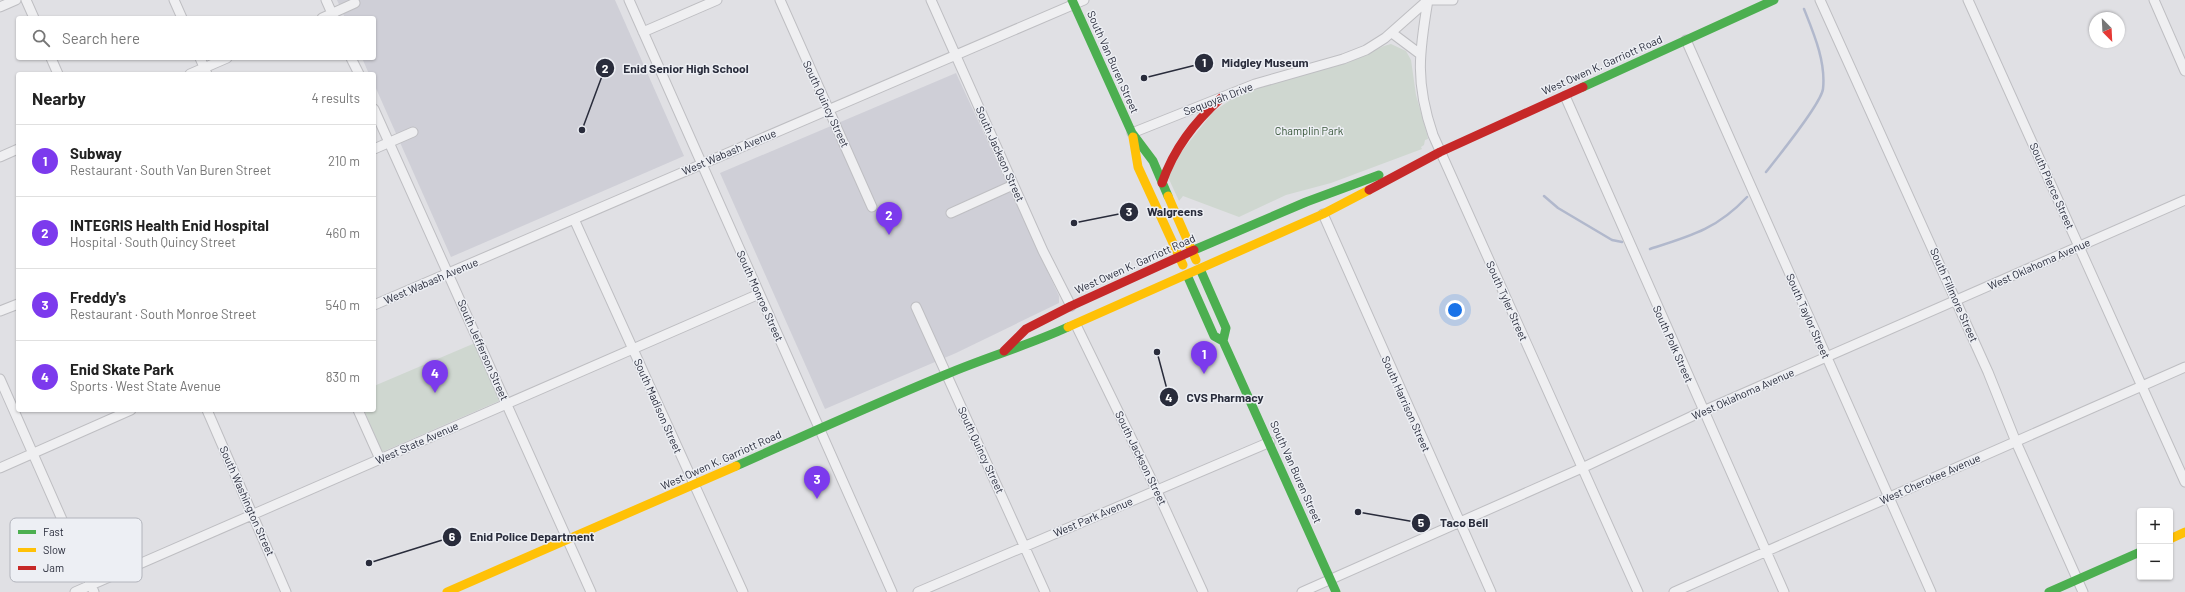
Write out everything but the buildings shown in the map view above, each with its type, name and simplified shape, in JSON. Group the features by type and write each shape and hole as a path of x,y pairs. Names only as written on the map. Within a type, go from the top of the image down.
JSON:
{"main road":[{"name":"West Owen K. Garriott Road","path":"447,592 946,374 1004,350 1031,344 1076,325 1323,214 1440,152 1774,0"},
{"name":"South Van Buren Street","path":"1073,2 1132,133 1153,161 1226,328 1224,341 1336,592"},
{"path":"1162,183 1168,165 1178,144 1192,124 1221,98"},
{"name":"South Van Buren Street","path":"1132,133 1138,167 1214,336 1224,341"},
{"name":"West Owen K. Garriott Road","path":"1004,350 1026,329 1070,306 1306,202 1440,152"},
{"path":"2173,538 2185,532"},
{"path":"2049,592 2137,553"}],"street":[{"path":"0,7 16,0"},
{"path":"26,0 33,16"},
{"path":"174,0 181,16"},
{"path":"326,0 333,16 355,3"},
{"name":"South Monroe Street","path":"628,0 892,592"},
{"path":"643,32 717,0"},
{"name":"South Quincy Street","path":"780,0 872,207"},
{"name":"South Jackson Street","path":"931,0 1070,306"},
{"name":"West Wabash Avenue","path":"376,304 956,55 1073,2 1084,0"},
{"path":"1428,0 1453,0"},
{"name":"Sequoyah Drive","path":"1132,133 1256,84 1343,59 1366,50 1392,33 1428,0"},
{"name":"South Tyler Street","path":"1428,0 1420,54 1420,84 1425,112 1440,152 1638,592"},
{"name":"South Fillmore Street","path":"1820,0 1988,372 2016,442 2083,592"},
{"name":"South Pierce Street","path":"1968,0 2185,482"},
{"path":"2154,0 2185,71"},
{"path":"1392,33 1420,54"},
{"name":"South Taylor Street","path":"1686,40 1931,592"},
{"path":"52,60 57,72"},
{"path":"201,60 206,71 224,60"},
{"path":"352,60 357,72"},
{"name":"South Polk Street","path":"1564,96 1702,411 1784,592"},
{"name":"South Jefferson Street","path":"376,113 591,592"},
{"path":"376,148 413,132"},
{"path":"0,157 16,150"},
{"path":"951,213 1014,185"},
{"name":"West Oklahoma Avenue","path":"1302,592 1582,468 1702,411 2185,200"},
{"name":"South Harrison Street","path":"1323,214 1491,592"},
{"name":"South Madison Street","path":"574,219 743,592"},
{"name":"West State Avenue","path":"142,566 252,514 759,294"},
{"path":"0,311 16,305"},
{"name":"South Quincy Street","path":"916,307 1045,592"},
{"name":"South Jackson Street","path":"1076,325 1156,490 1203,592"},
{"name":"West Cherokee Avenue","path":"1674,592 2185,367"},
{"path":"0,379 61,518"},
{"path":"0,468 33,452 126,412"},
{"name":"South Washington Street","path":"208,412 286,592"},
{"path":"359,412 380,459"},
{"name":"West Park Avenue","path":"918,592 1270,442"},
{"name":"West State Avenue","path":"75,592 92,589 107,582"}],"shaded area":[{"path":"337,0 615,0 684,156 451,257 376,88 376,72 368,72 363,60 376,60 376,16 344,16"},
{"path":"956,73 1059,296 1059,303 956,353 825,409 720,173"}],"green space":[{"name":"Champlin Park","path":"1391,44 1406,51 1411,60 1416,95 1428,139 1425,140 1424,145 1421,147 1422,149 1331,183 1286,195 1239,217 1183,196 1179,201 1168,177 1174,161 1213,112 1232,99 1258,87 1347,63"},
{"path":"475,343 499,401 382,452 365,412 376,412 376,385"}],"waterway":[{"path":"1766,172 1807,118 1815,106 1823,89 1823,69 1821,58 1804,9"},
{"path":"1544,196 1558,208 1612,240 1622,242"},
{"path":"1650,249 1703,230 1725,217 1747,197"}],"traffic: fast":[{"path":"1072,0 1132,133 1153,161 1168,196"},
{"path":"1583,87 1774,0"},
{"path":"1194,250 1306,202 1379,175"},
{"path":"1200,269 1226,328 1223,341 1336,592"},
{"path":"1187,275 1214,336 1223,341"},
{"path":"736,466 920,385 1068,327"},
{"path":"2049,592 2137,553"}],"traffic: slow":[{"path":"1133,137 1138,167 1183,265"},
{"path":"1068,327 1323,214 1369,190"},
{"path":"1168,196 1196,260"},
{"path":"447,592 736,466"},
{"path":"2173,538 2185,532"}],"traffic: jam":[{"path":"1369,190 1440,152 1583,87"},
{"path":"1162,183 1172,158 1179,147 1202,117 1221,98"},
{"path":"1004,351 1026,329 1071,306 1194,250"}],"place":[{"name":"Midgley Museum","path":"1144,78"},
{"name":"Enid Senior High School","path":"582,130"},
{"name":"Walgreens","path":"1074,223"},
{"name":"INTEGRIS Health Enid Hospital","path":"889,235"},
{"name":"CVS Pharmacy","path":"1157,352"},
{"name":"Subway","path":"1204,374"},
{"name":"Enid Skate Park","path":"435,393"},
{"name":"Freddy's","path":"817,499"},
{"name":"Taco Bell","path":"1358,512"},
{"name":"Enid Police Department","path":"369,563"}]}
